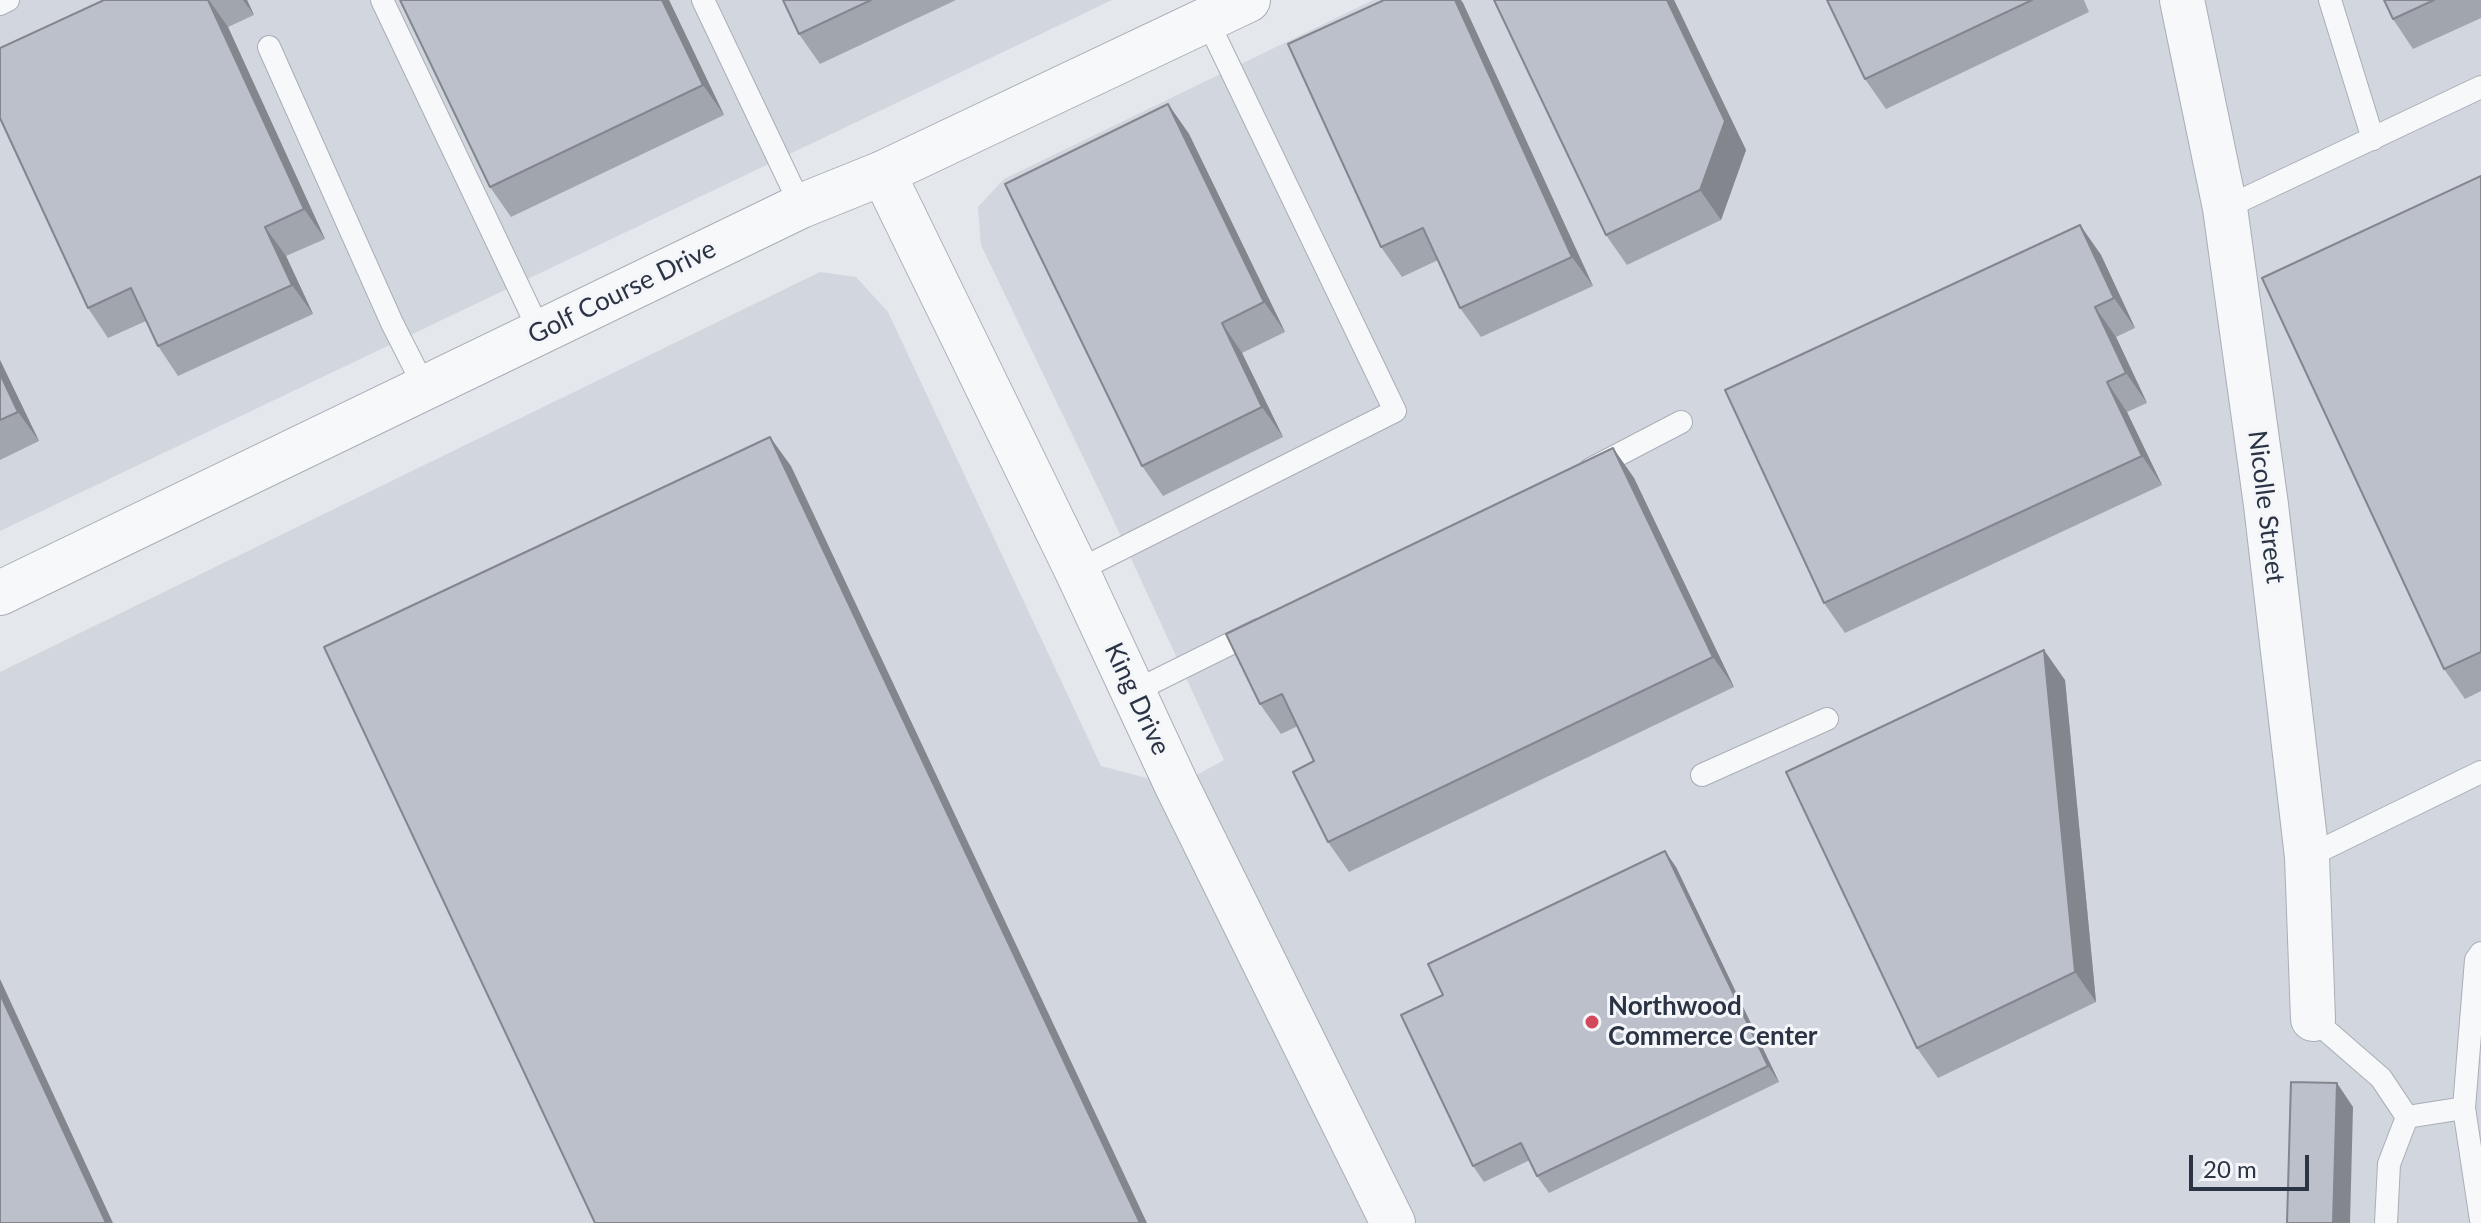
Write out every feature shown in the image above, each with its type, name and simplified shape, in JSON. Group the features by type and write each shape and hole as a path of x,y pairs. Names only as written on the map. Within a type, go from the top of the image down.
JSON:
{"street":[{"name":"Golf Course Drive","path":"0,593 801,206 883,173 1197,15 1248,0"},
{"name":"Nicolle Street","path":"2182,0 2225,208 2286,660 2307,857 2313,1019"},
{"name":"King Drive","path":"883,173 1077,571 1177,786 1393,1223"}],"lane":[{"path":"0,4 8,0"},
{"path":"382,0 540,332"},
{"path":"703,0 801,206"},
{"path":"2330,0 2373,139"},
{"path":"1077,571 1395,411 1197,15"},
{"path":"269,47 392,323 425,388"},
{"path":"2225,208 2481,87"},
{"path":"1575,477 1681,422"},
{"path":"1133,692 1276,621"},
{"path":"1702,775 1827,719"},
{"path":"2307,857 2481,772"},
{"path":"2481,953 2476,960 2464,1108 2481,1220"},
{"path":"2313,1019 2381,1078 2407,1117"},
{"path":"2407,1117 2464,1108"},
{"path":"2386,1223 2389,1164 2407,1117"}],"shaded area":[{"path":"0,0 1112,0 0,531"},
{"path":"1373,0 2481,0 2481,1223 0,1223 0,672 820,272 856,277 888,312 1101,766 1177,786 1224,760 981,245 978,207 1004,179"}],"building":[{"path":"104,0 208,0 304,209 265,227 292,285 158,346 131,288 88,308 0,118 0,48"},
{"path":"400,0 662,0 703,85 490,187"},
{"path":"783,0 871,0 799,34"},
{"path":"1384,0 1455,0 1572,257 1460,308 1423,228 1381,247 1288,44"},
{"path":"1494,0 1667,0 1725,121 1700,190 1606,235"},
{"path":"1827,0 2032,0 1865,79"},
{"path":"2384,0 2434,0 2393,19"},
{"path":"1168,104 1264,302 1222,323 1262,407 1142,466 1005,184"},
{"path":"2481,176 2481,652 2444,669 2262,278"},
{"path":"2080,225 2114,298 2095,307 2126,373 2107,382 2142,456 1824,603 1725,390"},
{"path":"0,374 18,412 0,420"},
{"path":"770,437 1140,1223 595,1223 324,647"},
{"path":"1613,448 1713,657 1328,842 1293,772 1314,761 1282,694 1260,704 1226,634"},
{"path":"2044,650 2075,972 1917,1048 1786,772"},
{"name":"Northwood Commerce Center","path":"1665,851 1768,1066 1537,1176 1521,1143 1473,1166 1401,1015 1443,995 1428,964"},
{"path":"0,994 106,1223 0,1223"},
{"path":"2291,1082 2337,1083 2333,1223 2287,1223"}],"place":[{"name":"Northwood Commerce Center","path":"1592,1022"}]}
